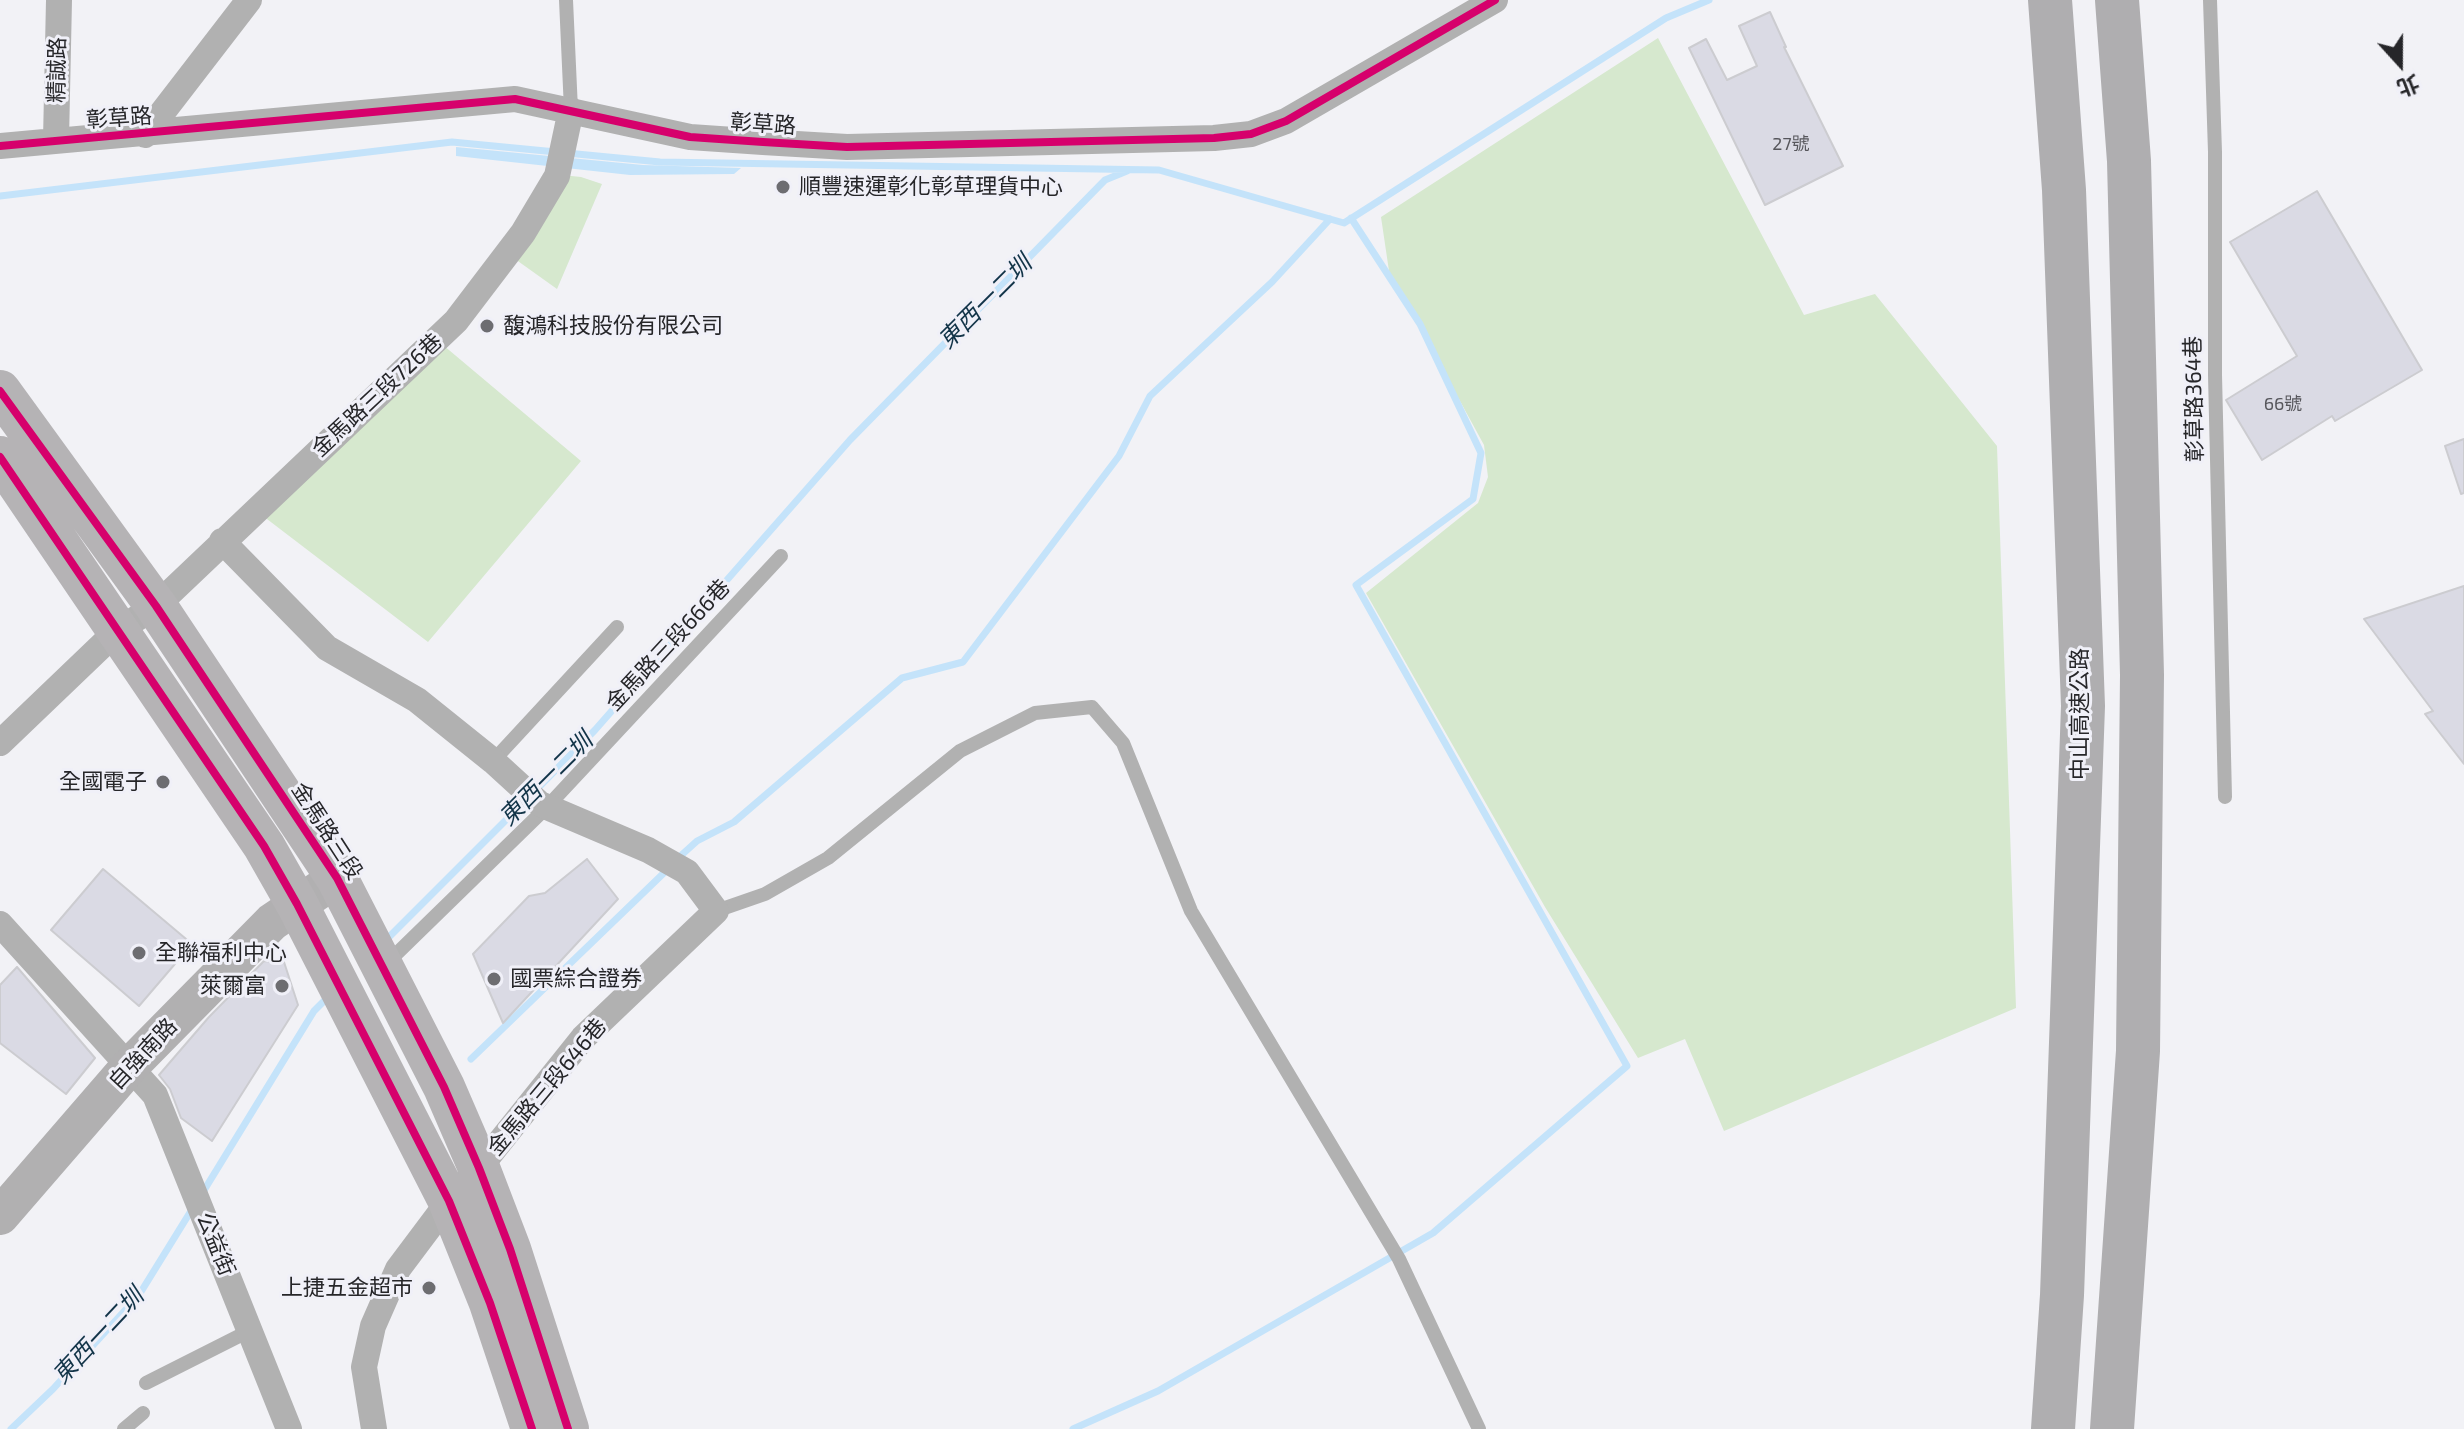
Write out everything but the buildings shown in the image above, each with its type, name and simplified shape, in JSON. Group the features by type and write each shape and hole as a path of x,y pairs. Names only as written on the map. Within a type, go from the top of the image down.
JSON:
{"highway":[{"name":"中山高速公路","path":"2050,0 2064,190 2083,706 2062,1295 2053,1429"},
{"path":"2112,1429 2138,1051 2142,675 2129,161 2117,0"}],"main road":[{"name":"金馬路三段","path":"0,391 156,606 337,878 444,1087 479,1168 510,1249 568,1429"},
{"path":"0,457 264,846 297,904 449,1201 490,1303 532,1429"}],"street":[{"name":"精誠路","path":"56,140 59,0"},
{"path":"145,135 249,0"},
{"name":"彰草路","path":"0,146 515,99 690,137 847,147 1214,138 1251,134 1286,121 1495,0"},
{"name":"金馬路三段726巷","path":"0,743 117,631 156,606 456,321 523,233 557,176 571,110"},
{"path":"222,541 327,648 417,700 543,806 659,856 687,872 716,911"},
{"name":"自強南路","path":"0,1216 129,1067 272,922 337,878"},
{"name":"金馬路三段646巷","path":"374,1429 364,1367 373,1326 398,1269 449,1201 583,1038 716,911"},
{"name":"公益街","path":"0,924 155,1095 289,1429"}],"lane":[{"path":"566,0 571,110"},
{"name":"彰草路364巷","path":"2210,0 2215,124 2215,375 2225,797"},
{"name":"金馬路三段666巷","path":"383,967 543,806 781,556"},
{"path":"493,761 617,627"},
{"path":"716,911 765,894 828,858 960,751 1035,713 1092,707 1123,743 1191,911 1399,1259 1479,1429"},
{"path":"146,1383 251,1330"},
{"path":"124,1429 143,1413"}],"green space":[{"path":"1658,38 1804,315 1875,294 1997,446 2016,1008 1724,1131 1685,1039 1638,1058 1545,907 1366,593 1478,503 1488,477 1484,445 1389,271 1381,217"},
{"path":"562,175 602,184 557,289 515,259"},
{"path":"443,345 581,461 428,642 263,516"}],"water":[{"path":"456,147 643,165 741,168 734,174 630,175 456,156"}],"waterway":[{"path":"0,196 452,142 660,162 1159,170 1344,223 1666,18 1709,0"},
{"name":"東西一二圳","path":"535,791 595,730 850,440 1105,180 1127,171"},
{"path":"1073,1429 1158,1391 1433,1233 1627,1066 1356,585 1473,499 1481,453 1420,324 1351,218"},
{"path":"676,860 697,841 734,822 902,678 963,662 1119,456 1150,396 1272,282 1330,219"},
{"name":"東西一二圳","path":"385,941 526,800"},
{"path":"471,1059 668,869"},
{"name":"東西一二圳","path":"203,1192 314,1011 330,995"},
{"name":"東西一二圳","path":"11,1429 53,1389 139,1295 194,1206"}],"cycle path":[{"path":"0,146 515,99 690,137 847,147 1214,138 1251,134 1286,121 1495,0"},
{"path":"0,391 156,606 337,878 444,1087 479,1168 510,1249 568,1429"},
{"path":"0,457 264,846 297,904 449,1201 490,1303 532,1429"}],"place":[{"name":"順豐速運彰化彰草理貨中心","path":"783,187"},
{"name":"馥鴻科技股份有限公司","path":"487,326"},
{"name":"全國電子","path":"163,782"},
{"name":"全聯福利中心","path":"139,953"},
{"name":"國票綜合證券","path":"494,979"},
{"name":"萊爾富","path":"282,986"},
{"name":"上捷五金超市","path":"429,1288"}]}
